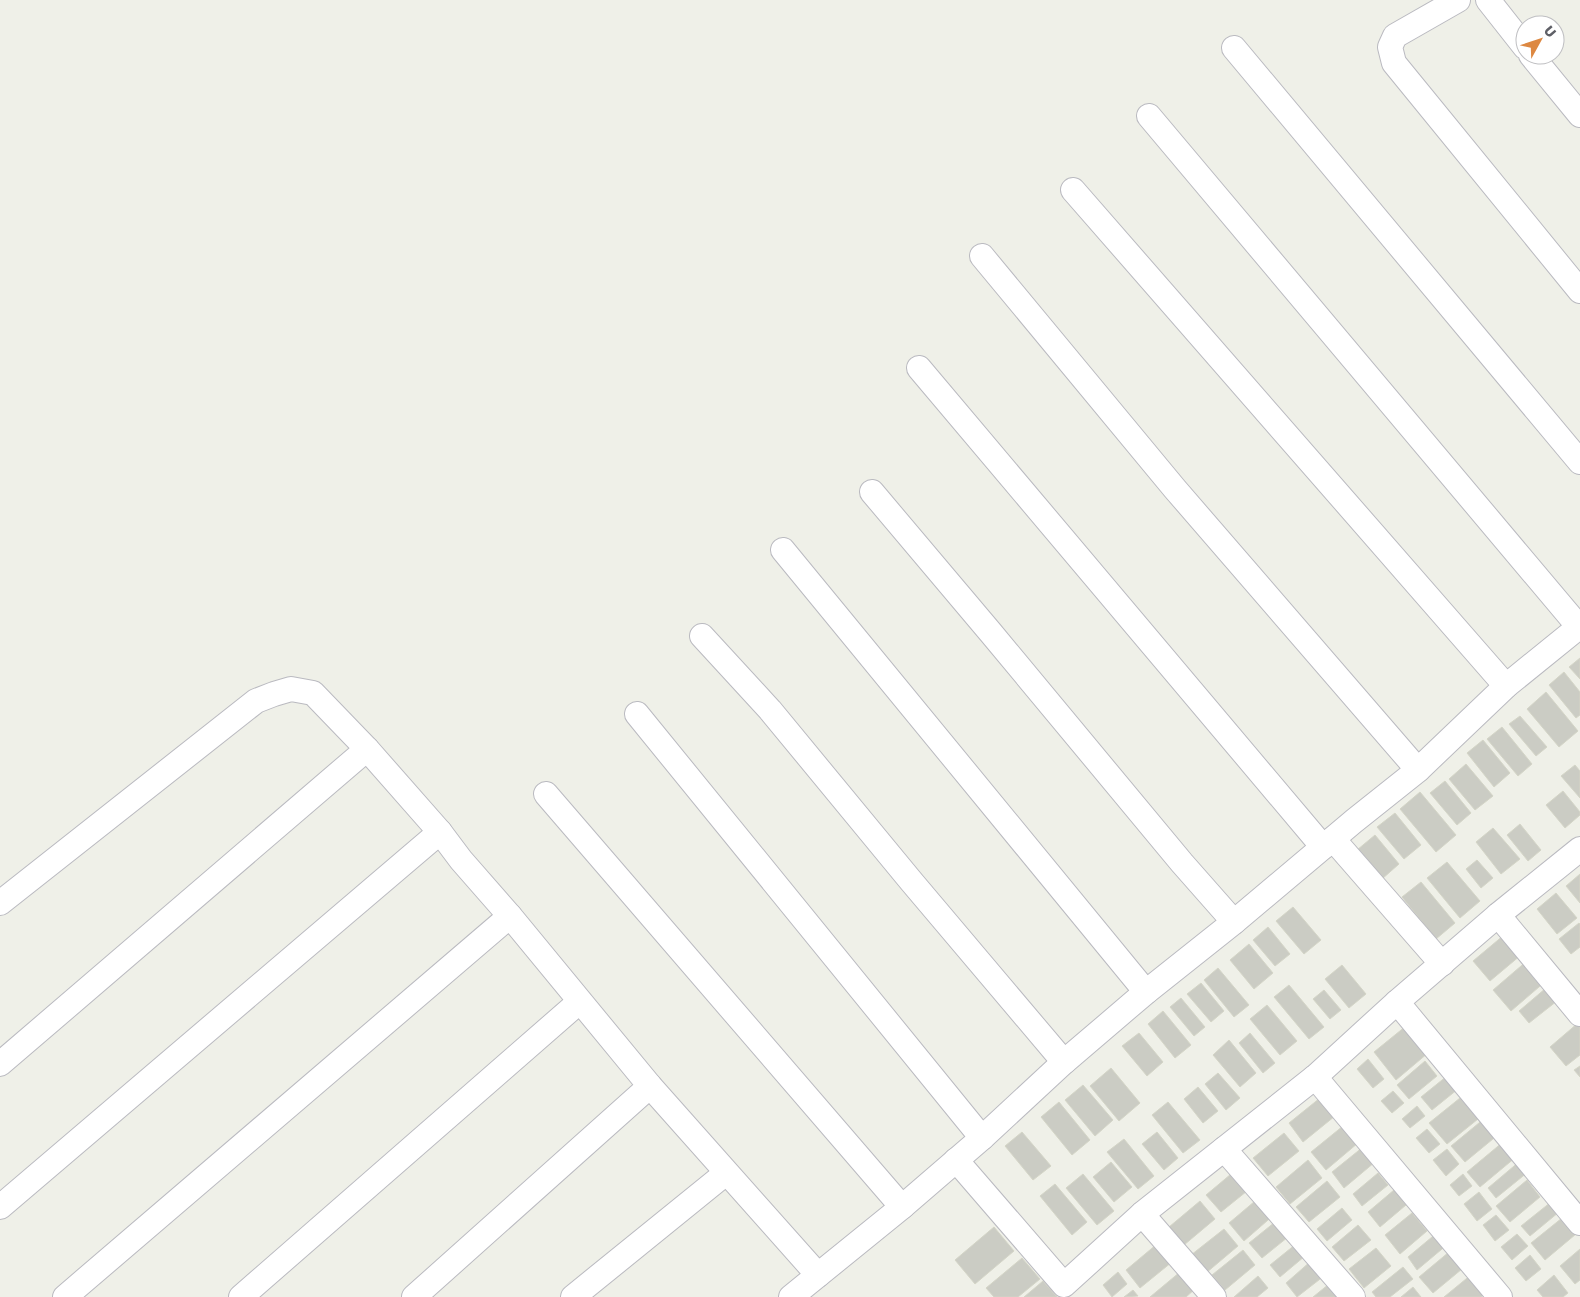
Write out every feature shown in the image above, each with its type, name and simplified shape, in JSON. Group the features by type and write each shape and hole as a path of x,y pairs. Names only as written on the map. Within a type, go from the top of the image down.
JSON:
{"street":[{"path":"1458,0 1395,36 1390,47 1394,63 1580,291"},
{"path":"1488,0 1515,34"},
{"path":"1234,48 1580,462"},
{"path":"1539,65 1580,115"},
{"path":"792,1297 902,1208 982,1138 1064,1062 1146,992 1418,770 1506,686 1580,626 1149,116"},
{"path":"1073,190 1506,686"},
{"path":"982,256 1175,489 1418,770"},
{"path":"919,368 1328,843 1442,964"},
{"path":"872,492 991,632 1182,863 1234,922"},
{"path":"783,550 1146,992"},
{"path":"702,636 770,710 1064,1062"},
{"path":"0,903 256,701 291,689 313,693 367,749 440,832 461,860 510,916 650,1086 818,1275"},
{"path":"637,714 982,1138"},
{"path":"0,1064 367,749"},
{"path":"546,794 902,1208"},
{"path":"0,1206 440,832"},
{"path":"956,1160 1068,1291 1142,1214 1315,1077 1396,1002 1580,849"},
{"path":"65,1297 510,916"},
{"path":"1498,916 1580,1014"},
{"path":"241,1297 579,1002"},
{"path":"1396,1002 1580,1223"},
{"path":"1315,1077 1500,1297"},
{"path":"414,1297 650,1086"},
{"path":"1224,1149 1353,1297"},
{"path":"574,1297 726,1173"},
{"path":"1142,1214 1214,1297"}],"building":[{"path":"1580,658 1580,679 1569,667"},
{"path":"1564,672 1580,692 1580,715 1576,718 1549,685"},
{"path":"1546,692 1578,731 1559,747 1527,709"},
{"path":"1520,716 1547,747 1536,756 1509,724"},
{"path":"1502,727 1532,764 1518,776 1487,739"},
{"path":"1483,740 1510,773 1494,787 1467,753"},
{"path":"1466,764 1493,796 1475,810 1449,779"},
{"path":"1575,765 1580,771 1580,798 1561,776"},
{"path":"1445,781 1471,813 1457,825 1430,793"},
{"path":"1563,791 1580,812 1580,815 1565,828 1546,805"},
{"path":"1420,792 1456,835 1436,852 1400,809"},
{"path":"1395,813 1421,845 1404,859 1377,827"},
{"path":"1520,824 1541,850 1528,861 1507,835"},
{"path":"1493,828 1520,859 1501,874 1476,842"},
{"path":"1375,835 1399,864 1382,879 1357,850"},
{"path":"1477,860 1493,878 1481,888 1466,869"},
{"path":"1447,862 1480,901 1460,918 1427,878"},
{"path":"1580,874 1580,903 1566,886"},
{"path":"1421,882 1455,923 1436,939 1402,897"},
{"path":"1556,893 1577,918 1557,934 1537,909"},
{"path":"1293,907 1321,940 1304,954 1276,921"},
{"path":"1579,923 1580,947 1571,954 1559,939"},
{"path":"1268,927 1290,954 1275,966 1253,940"},
{"path":"1504,935 1521,955 1490,981 1473,961"},
{"path":"1249,944 1273,973 1254,989 1230,960"},
{"path":"1528,960 1546,981 1511,1011 1493,990"},
{"path":"1342,965 1366,994 1349,1008 1325,979"},
{"path":"1218,968 1249,1005 1234,1017 1204,980"},
{"path":"1201,983 1224,1011 1211,1022 1187,994"},
{"path":"1289,985 1324,1027 1309,1039 1274,997"},
{"path":"1546,988 1557,1001 1529,1023 1519,1011"},
{"path":"1324,990 1341,1010 1330,1019 1313,999"},
{"path":"1181,998 1205,1027 1194,1036 1170,1007"},
{"path":"1267,1005 1297,1041 1280,1055 1250,1019"},
{"path":"1163,1011 1191,1045 1175,1058 1148,1024"},
{"path":"1578,1023 1580,1026 1580,1055 1566,1066 1550,1047"},
{"path":"1406,1026 1428,1053 1396,1080 1374,1052"},
{"path":"1139,1033 1163,1062 1147,1076 1122,1046"},
{"path":"1250,1033 1275,1063 1263,1073 1239,1043"},
{"path":"1229,1040 1256,1073 1240,1087 1213,1055"},
{"path":"1368,1059 1384,1079 1373,1088 1357,1069"},
{"path":"1425,1061 1437,1076 1409,1099 1397,1085"},
{"path":"1580,1066 1580,1077 1574,1070"},
{"path":"1111,1068 1140,1103 1119,1121 1090,1086"},
{"path":"1218,1073 1240,1098 1226,1110 1205,1084"},
{"path":"1447,1076 1458,1089 1432,1110 1421,1097"},
{"path":"1083,1085 1113,1120 1095,1136 1065,1100"},
{"path":"1198,1087 1218,1111 1203,1123 1184,1099"},
{"path":"1393,1091 1404,1103 1392,1113 1381,1101"},
{"path":"1320,1098 1335,1116 1303,1142 1289,1123"},
{"path":"1460,1098 1478,1119 1447,1144 1429,1123"},
{"path":"1059,1102 1090,1140 1072,1155 1041,1117"},
{"path":"1168,1102 1200,1140 1183,1153 1152,1115"},
{"path":"1417,1106 1425,1116 1410,1128 1402,1119"},
{"path":"1485,1118 1499,1134 1465,1162 1451,1146"},
{"path":"1343,1126 1358,1143 1326,1170 1311,1152"},
{"path":"1427,1129 1440,1144 1429,1153 1416,1138"},
{"path":"1022,1132 1051,1166 1033,1180 1005,1146"},
{"path":"1157,1132 1178,1158 1164,1170 1142,1144"},
{"path":"1284,1133 1299,1151 1268,1176 1253,1158"},
{"path":"1124,1139 1154,1176 1138,1189 1107,1152"},
{"path":"1503,1142 1516,1157 1480,1187 1467,1172"},
{"path":"1363,1147 1375,1162 1344,1188 1332,1172"},
{"path":"1447,1149 1459,1164 1446,1176 1433,1160"},
{"path":"1308,1160 1322,1178 1290,1204 1276,1187"},
{"path":"1520,1161 1528,1172 1496,1198 1488,1188"},
{"path":"1111,1162 1132,1187 1114,1202 1093,1177"},
{"path":"1237,1169 1252,1187 1221,1212 1206,1195"},
{"path":"1378,1173 1388,1185 1362,1206 1353,1194"},
{"path":"1083,1174 1114,1211 1097,1225 1066,1188"},
{"path":"1463,1174 1472,1186 1459,1196 1450,1185"},
{"path":"1527,1180 1540,1197 1510,1222 1496,1206"},
{"path":"1327,1181 1340,1197 1309,1222 1296,1207"},
{"path":"1055,1184 1087,1222 1072,1235 1040,1196"},
{"path":"1394,1190 1406,1205 1380,1227 1368,1212"},
{"path":"1479,1192 1492,1209 1477,1221 1464,1204"},
{"path":"1261,1196 1275,1214 1244,1241 1229,1223"},
{"path":"1200,1201 1215,1219 1184,1245 1169,1227"},
{"path":"1551,1202 1559,1212 1530,1236 1521,1226"},
{"path":"1342,1208 1352,1220 1327,1241 1317,1229"},
{"path":"1412,1213 1427,1231 1400,1254 1385,1235"},
{"path":"1496,1215 1509,1230 1495,1241 1483,1225"},
{"path":"1280,1218 1293,1233 1262,1258 1249,1243"},
{"path":"1562,1218 1576,1234 1545,1260 1531,1243"},
{"path":"1358,1225 1371,1240 1344,1261 1332,1247"},
{"path":"994,1227 1014,1251 975,1284 955,1260"},
{"path":"1224,1229 1238,1246 1206,1273 1191,1255"},
{"path":"1438,1232 1448,1244 1417,1270 1408,1257"},
{"path":"1517,1234 1528,1246 1512,1260 1501,1247"},
{"path":"1157,1244 1172,1262 1140,1288 1126,1270"},
{"path":"1296,1244 1305,1256 1280,1277 1270,1265"},
{"path":"1376,1248 1391,1266 1364,1288 1349,1269"},
{"path":"1580,1249 1580,1280 1575,1284 1560,1266"},
{"path":"1243,1250 1255,1265 1225,1290 1212,1275"},
{"path":"1449,1252 1462,1269 1433,1293 1419,1277"},
{"path":"1530,1255 1541,1269 1526,1281 1515,1268"},
{"path":"1022,1258 1040,1279 1018,1297 994,1297 986,1288"},
{"path":"1311,1261 1324,1276 1297,1297 1286,1283"},
{"path":"1403,1267 1413,1279 1390,1297 1376,1297 1372,1292"},
{"path":"1118,1272 1127,1284 1112,1297 1103,1285"},
{"path":"1180,1272 1195,1289 1186,1297 1150,1297"},
{"path":"1472,1274 1487,1292 1481,1297 1444,1297"},
{"path":"1554,1275 1568,1293 1563,1297 1543,1297 1537,1290"},
{"path":"1258,1276 1268,1288 1257,1297 1234,1297"},
{"path":"1043,1281 1057,1297 1024,1297"},
{"path":"1329,1284 1340,1297 1313,1297"},
{"path":"1413,1287 1421,1297 1401,1297"},
{"path":"1133,1290 1138,1296 1124,1297"}]}
